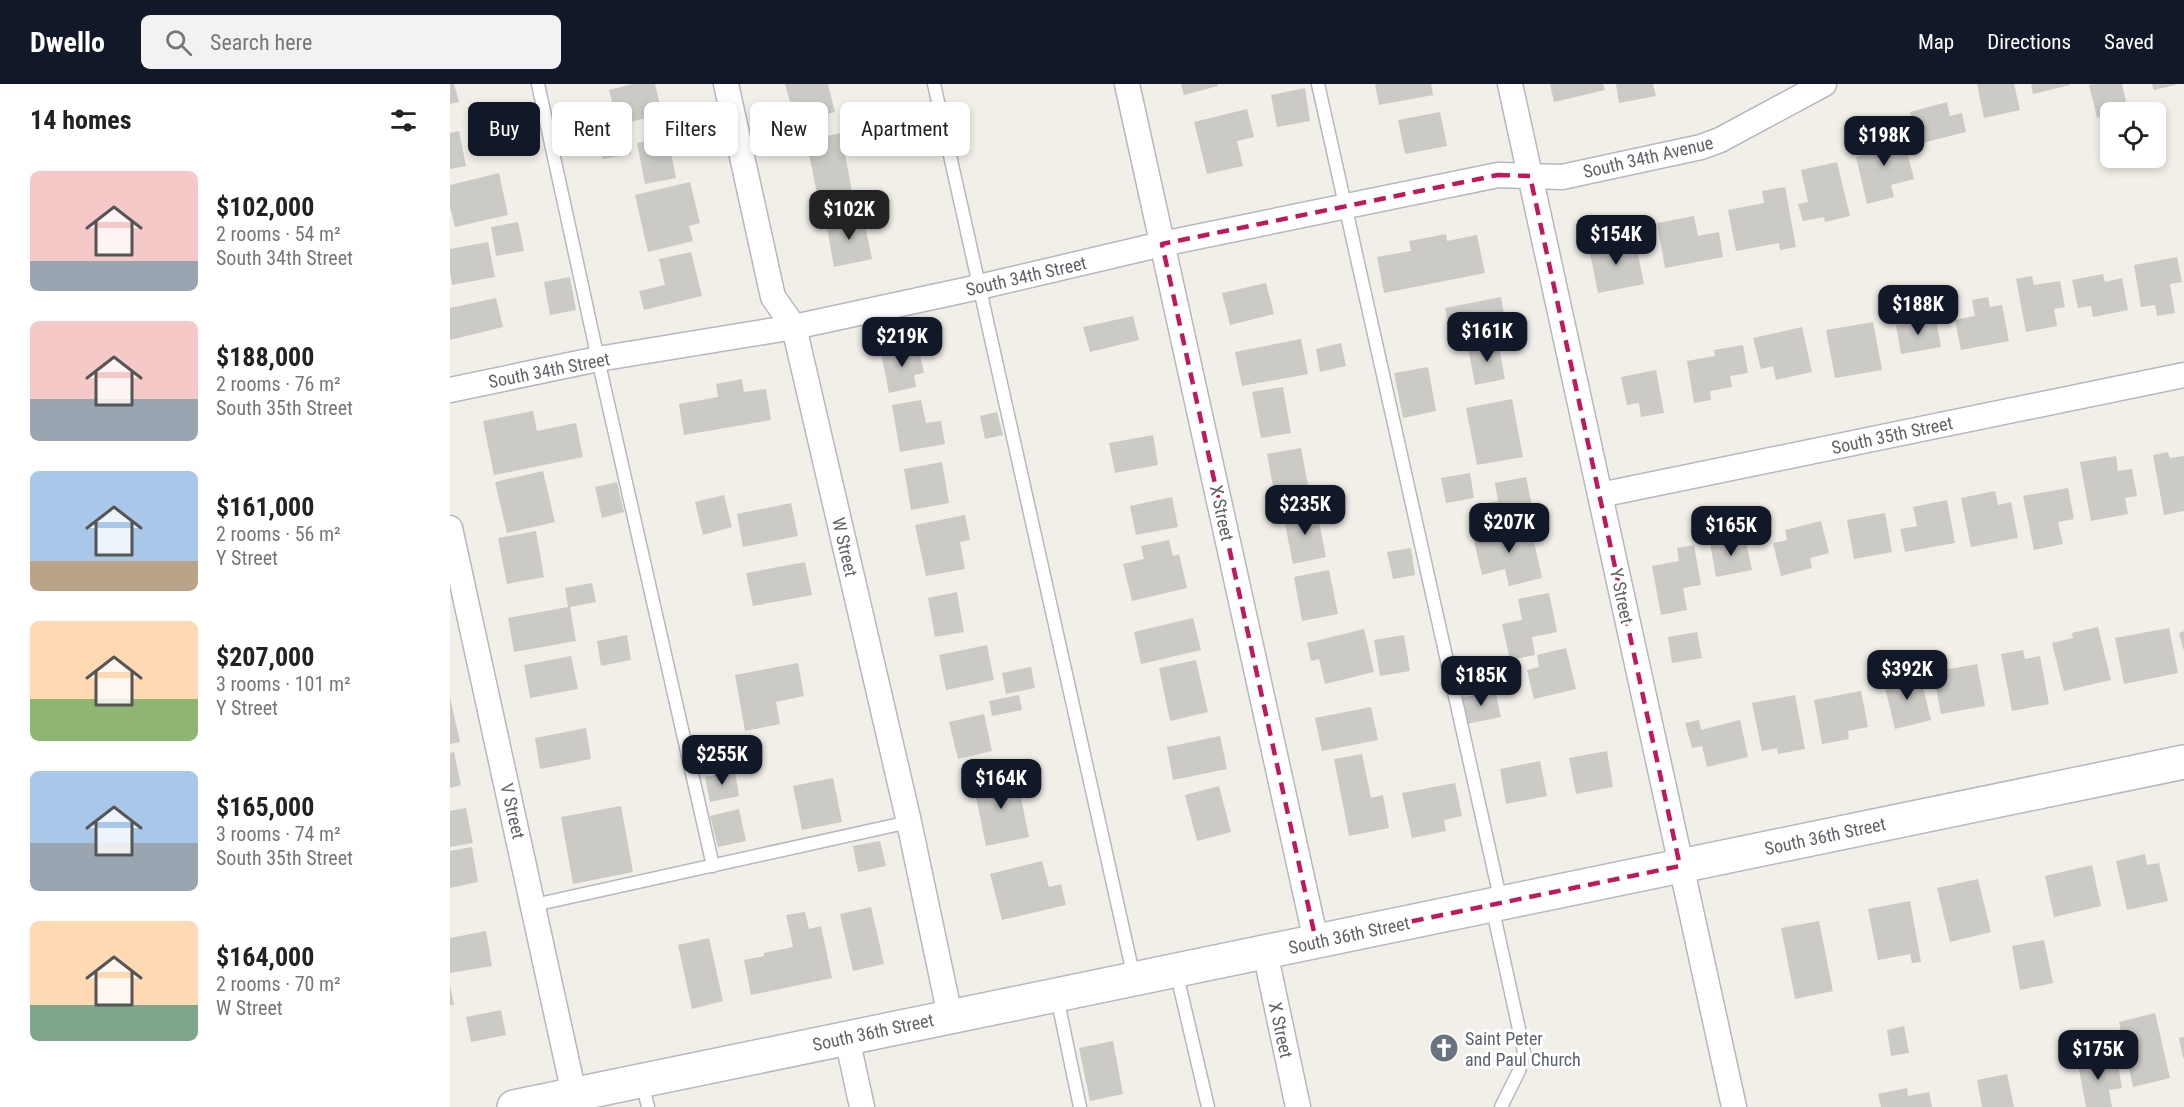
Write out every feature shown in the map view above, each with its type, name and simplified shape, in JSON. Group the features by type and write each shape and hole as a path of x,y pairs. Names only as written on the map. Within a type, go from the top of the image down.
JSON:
{"main road":[{"name":"South 36th Street","path":"514,1107 574,1094 645,1094 847,1038 2184,762"}],"street":[{"name":"W Street","path":"726,84 773,297 794,327 909,822 950,1016"},
{"name":"X Street","path":"1127,84 1316,941"},
{"name":"Y Street","path":"1510,84 1734,1107"},
{"name":"South 34th Avenue","path":"1530,176 1562,177 1701,147 1720,140 1824,84"},
{"name":"South 34th Street","path":"450,390 598,359 794,327 1162,244 1498,175 1530,176"},
{"name":"South 35th Street","path":"1600,495 2184,375"},
{"name":"V Street","path":"450,528 574,1094"},
{"name":"X Street","path":"1265,952 1298,1107"},
{"path":"847,1038 862,1107"}],"lane":[{"path":"538,84 713,866"},
{"path":"934,84 1135,979"},
{"path":"1318,84 1496,904 1524,1052 1519,1071 1501,1107"},
{"path":"534,906 909,822"},
{"path":"1176,970 1208,1107"},
{"path":"1056,994 1080,1107"}],"highlighted area":[{"path":"1498,175 1530,176 1680,866 1316,941 1162,244"}],"building":[{"path":"450,84 454,84 459,102 450,104"},
{"path":"632,84 655,84 659,102 644,102 644,118 632,122 632,102 612,102 609,90"},
{"path":"785,84 828,84 835,112 828,114 828,102 790,102"},
{"path":"1181,84 1218,84 1218,86 1184,95"},
{"path":"1375,84 1431,84 1433,95 1379,105"},
{"path":"1550,84 1603,84 1605,90 1554,102"},
{"path":"1616,84 1653,84 1656,96 1619,103"},
{"path":"1977,84 2014,84 2020,110 1984,118"},
{"path":"2031,84 2070,84 2070,85 2033,94"},
{"path":"2122,84 2126,102 2100,102 2100,117 2097,118 2089,85"},
{"path":"2152,84 2175,84 2175,85 2154,90"},
{"path":"1305,88 1310,121 1277,127 1271,95"},
{"path":"1947,102 1950,116 1962,113 1966,132 1918,144 1910,112"},
{"path":"1247,109 1254,137 1237,141 1243,166 1207,174 1194,122"},
{"path":"1440,112 1447,146 1405,154 1398,120"},
{"path":"459,131 466,166 450,169 450,133"},
{"path":"1902,132 1914,179 1891,185 1894,197 1867,204 1856,157 1868,154 1865,141"},
{"path":"840,133 840,156 845,156 852,192 818,198 809,156 828,156 828,136"},
{"path":"644,142 644,156 672,156 676,178 645,184 637,143"},
{"path":"603,156 620,156 603,159"},
{"path":"1837,162 1850,216 1825,222 1824,217 1803,221 1798,204 1808,202 1801,170"},
{"path":"499,173 508,215 455,227 450,207 450,185"},
{"path":"690,182 700,223 689,226 693,241 648,252 635,195"},
{"path":"1785,187 1796,247 1780,250 1779,243 1736,251 1728,210 1764,203 1762,191"},
{"path":"863,215 872,259 834,267 826,222"},
{"path":"1694,216 1698,236 1719,232 1723,257 1665,268 1657,223"},
{"path":"518,222 524,251 496,256 491,227"},
{"path":"1446,234 1447,241 1477,235 1485,273 1384,293 1377,257 1411,251 1409,241"},
{"path":"1635,239 1644,284 1598,293 1589,248"},
{"path":"488,242 495,277 452,285 450,249"},
{"path":"691,252 702,296 644,310 639,291 665,285 659,259"},
{"path":"2177,257 2182,282 2170,284 2175,313 2157,316 2155,305 2141,307 2134,265"},
{"path":"2103,274 2105,282 2122,278 2128,310 2093,317 2091,306 2078,308 2072,280"},
{"path":"2032,276 2034,285 2060,281 2065,307 2054,309 2057,326 2026,332 2016,279"},
{"path":"570,277 576,310 550,315 544,282"},
{"path":"1266,283 1274,314 1230,325 1222,293"},
{"path":"1501,297 1507,329 1451,340 1445,308"},
{"path":"1988,297 1990,307 2002,305 2009,341 1961,350 1955,320 1975,316 1972,300"},
{"path":"496,298 503,327 450,340 450,308"},
{"path":"1133,316 1139,340 1090,352 1083,327"},
{"path":"1936,319 1941,347 1901,354 1896,325"},
{"path":"1873,322 1882,370 1835,378 1826,330"},
{"path":"1802,327 1812,372 1776,380 1773,366 1761,369 1753,338"},
{"path":"1301,339 1308,374 1242,386 1235,352"},
{"path":"1498,341 1505,379 1475,385 1468,347"},
{"path":"1341,343 1346,366 1320,372 1316,349"},
{"path":"918,345 924,373 914,375 916,387 889,393 881,353"},
{"path":"1743,345 1748,373 1730,376 1732,387 1710,391 1711,400 1694,403 1687,361 1715,356 1714,350"},
{"path":"1428,367 1436,411 1403,418 1394,373"},
{"path":"1656,370 1664,413 1641,417 1639,403 1627,405 1621,377"},
{"path":"742,379 744,392 766,389 771,420 684,435 679,404 718,397 716,384"},
{"path":"1283,387 1291,433 1261,438 1252,392"},
{"path":"1512,399 1523,457 1477,465 1466,408"},
{"path":"921,400 926,423 941,421 945,444 900,452 892,405"},
{"path":"533,411 537,431 576,423 583,457 494,475 483,421"},
{"path":"997,412 1003,435 985,439 980,416"},
{"path":"1153,435 1158,465 1115,473 1109,443"},
{"path":"1301,448 1310,496 1276,502 1267,454"},
{"path":"2168,452 2170,458 2184,456 2184,511 2164,515 2153,455"},
{"path":"2116,456 2118,471 2132,469 2137,496 2125,498 2128,514 2091,521 2080,462"},
{"path":"942,462 949,503 911,510 904,469"},
{"path":"543,471 555,522 507,533 495,482"},
{"path":"1470,473 1474,498 1446,503 1441,478"},
{"path":"1526,477 1534,516 1492,524 1487,503 1498,501 1495,483"},
{"path":"617,482 624,512 602,518 595,487"},
{"path":"2068,488 2074,519 2058,522 2063,544 2034,550 2023,496"},
{"path":"1995,491 1998,505 2011,502 2018,538 1971,547 1961,498"},
{"path":"724,495 732,527 703,535 695,502"},
{"path":"1172,497 1178,527 1136,535 1130,506"},
{"path":"1947,500 1955,543 1905,552 1900,529 1917,526 1913,507"},
{"path":"791,503 798,536 743,547 737,514"},
{"path":"1316,507 1326,557 1293,564 1283,514"},
{"path":"1885,513 1892,552 1854,559 1847,520"},
{"path":"965,515 970,540 960,542 965,569 926,576 915,525"},
{"path":"1821,521 1829,553 1810,558 1812,568 1781,576 1773,543 1787,540 1785,530"},
{"path":"1530,524 1542,578 1509,586 1505,569 1482,575 1473,537"},
{"path":"536,531 544,577 507,584 498,538"},
{"path":"1745,537 1752,570 1716,577 1710,543"},
{"path":"1169,540 1173,556 1179,554 1187,588 1132,601 1123,564 1144,559 1141,546"},
{"path":"1694,545 1701,585 1683,588 1687,610 1661,615 1652,566 1679,561 1677,548"},
{"path":"1411,548 1415,575 1393,579 1387,552"},
{"path":"805,562 812,595 753,606 746,573"},
{"path":"1329,570 1338,614 1302,621 1294,577"},
{"path":"592,583 596,602 570,607 576,641 514,652 508,618 568,607 565,588"},
{"path":"957,592 964,632 935,637 928,598"},
{"path":"1549,593 1557,632 1532,637 1535,655 1510,660 1502,624 1522,620 1518,599"},
{"path":"1193,618 1201,650 1141,664 1134,632"},
{"path":"2098,627 2111,680 2064,691 2052,643 2073,638 2072,633"},
{"path":"2169,628 2178,673 2124,684 2115,638"},
{"path":"1364,629 1374,672 1325,684 1319,659 1311,661 1307,643"},
{"path":"2184,631 2184,649 2183,649 2179,633"},
{"path":"1697,632 1702,658 1672,663 1668,637"},
{"path":"627,635 631,660 601,666 597,641"},
{"path":"1404,635 1410,671 1380,676 1374,640"},
{"path":"987,645 994,680 946,690 939,655"},
{"path":"1566,648 1576,689 1534,699 1527,670 1539,667 1537,655"},
{"path":"2023,650 2025,659 2040,656 2049,704 2012,711 2001,654"},
{"path":"571,656 578,689 530,698 524,665"},
{"path":"1196,660 1208,712 1170,721 1159,668"},
{"path":"798,663 804,696 776,702 780,724 745,731 735,675"},
{"path":"1977,664 1985,706 1941,714 1933,672"},
{"path":"1031,667 1035,688 1006,694 1002,673"},
{"path":"1904,674 1907,683 1921,679 1931,720 1895,729 1883,679"},
{"path":"1495,690 1501,717 1467,724 1461,698"},
{"path":"1861,691 1868,727 1848,731 1849,739 1822,744 1814,700"},
{"path":"1019,695 1022,710 992,716 989,701"},
{"path":"1795,695 1805,749 1778,754 1777,748 1762,751 1752,703"},
{"path":"450,697 460,742 450,744"},
{"path":"1371,707 1378,740 1322,751 1315,718"},
{"path":"984,714 992,751 958,759 949,722"},
{"path":"1699,720 1701,730 1740,720 1748,757 1707,767 1702,746 1692,748 1685,723"},
{"path":"586,728 591,759 540,769 535,738"},
{"path":"1220,736 1227,769 1173,780 1167,747"},
{"path":"1607,751 1613,787 1576,794 1569,758"},
{"path":"454,752 461,785 450,788 450,753"},
{"path":"1362,754 1371,798 1383,795 1389,828 1349,836 1334,759"},
{"path":"1540,761 1547,796 1506,804 1500,769"},
{"path":"735,771 739,796 710,802 705,777"},
{"path":"1016,774 1029,837 986,846 973,782"},
{"path":"833,778 842,822 802,830 793,786"},
{"path":"1455,783 1462,816 1444,820 1446,831 1412,838 1402,793"},
{"path":"1219,786 1231,832 1197,841 1185,795"},
{"path":"621,806 633,872 573,884 561,817"},
{"path":"466,808 473,843 450,847 450,811"},
{"path":"739,809 746,841 718,847 710,816"},
{"path":"880,841 886,866 858,872 853,846"},
{"path":"472,847 478,882 450,888 450,851"},
{"path":"2145,854 2147,865 2159,863 2168,901 2127,910 2116,861"},
{"path":"1042,861 1049,887 1061,884 1066,905 1002,920 990,874"},
{"path":"2092,865 2101,906 2054,917 2045,876"},
{"path":"1978,879 1991,932 1950,942 1937,888"},
{"path":"1910,901 1921,962 1912,963 1910,954 1878,960 1868,909"},
{"path":"871,907 884,964 853,971 840,914"},
{"path":"805,912 809,929 821,926 832,978 751,995 744,960 793,947 786,915"},
{"path":"1819,921 1833,991 1795,999 1781,928"},
{"path":"486,931 492,966 450,973 450,938"},
{"path":"709,938 723,1001 692,1009 678,945"},
{"path":"2044,940 2053,983 2020,990 2012,946"},
{"path":"450,985 454,1005 450,1005"},
{"path":"501,1010 506,1035 471,1042 466,1017"},
{"path":"2155,1013 2170,1078 2133,1087 2119,1022"},
{"path":"1904,1026 1909,1053 1891,1056 1887,1030"},
{"path":"2184,1037 2184,1058 2183,1058 2179,1038"},
{"path":"1113,1041 1123,1094 1090,1101 1079,1048"},
{"path":"2103,1054 2106,1066 2118,1064 2122,1088 2109,1090 2112,1107 2086,1107 2077,1059"},
{"path":"2007,1074 2014,1107 1982,1107 1977,1080"},
{"path":"1907,1088 1908,1096 1929,1092 1932,1107 1881,1107 1878,1094"}],"place":[{"name":"Saint Peter and Paul Church","path":"1444,1048"}]}
